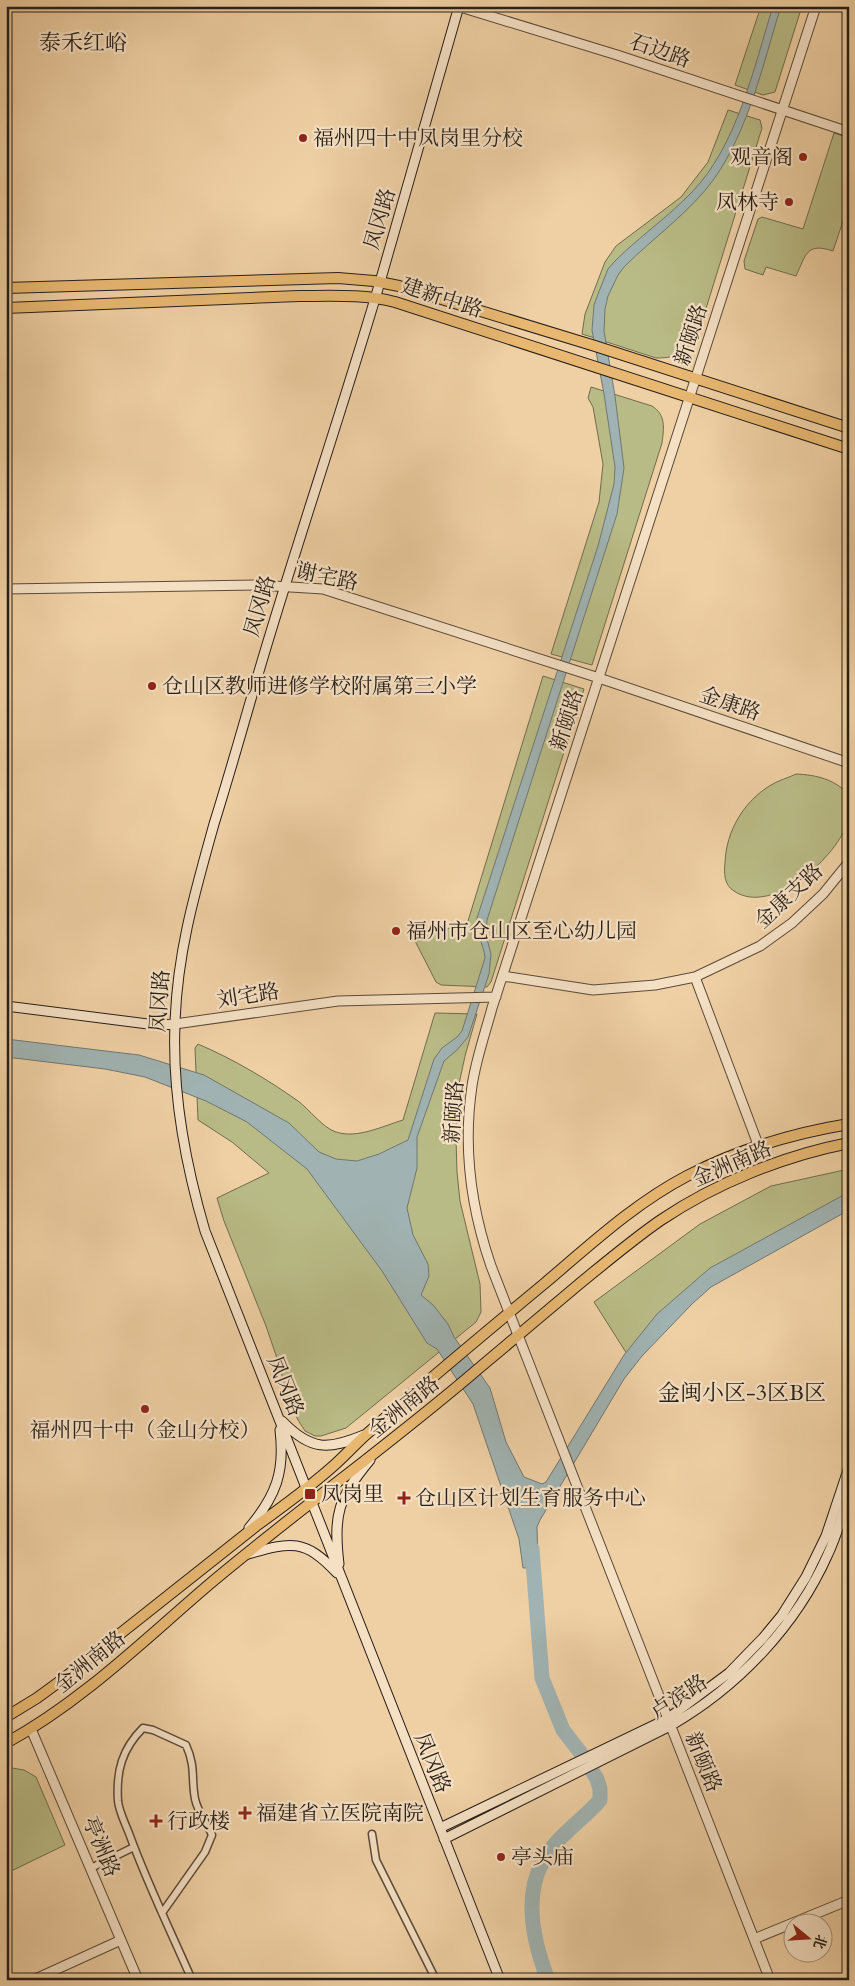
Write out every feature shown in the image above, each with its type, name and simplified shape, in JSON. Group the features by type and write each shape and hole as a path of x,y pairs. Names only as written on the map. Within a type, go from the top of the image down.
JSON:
{"main road":[{"name":"建新中路","path":"6,288 338,278 380,282 400,286 595,346 849,428"},
{"name":"建新中路","path":"6,308 308,296 375,298 395,302 849,449"},
{"name":"金洲南路","path":"6,1717 56,1685 331,1468 367,1434 510,1312 615,1225 656,1195 687,1176 759,1147 814,1131 849,1124"},
{"name":"金洲南路","path":"6,1743 60,1709 124,1659 247,1554 374,1455 624,1247 659,1221 715,1189 756,1172 818,1150 849,1143"}],"street":[{"name":"石边路","path":"458,6 618,55 849,132"},
{"name":"凤冈路","path":"458,6 380,282 284,586 192,902 181,958 175,1024 175,1062 177,1092 188,1167 203,1224 340,1577 500,1980"},
{"name":"新颐路","path":"770,1980 485,1248 474,1200 468,1129 472,1086 479,1052 496,997 816,6"},
{"name":"谢宅路","path":"6,589 158,585 284,586 323,590 599,678"},
{"name":"金康路","path":"599,678 849,763"},
{"name":"金康支路","path":"503,976 593,990 655,985 695,977 760,946 792,923 823,894 849,862"},
{"path":"695,977 759,1147"},
{"name":"刘宅路","path":"6,1006 156,1025 338,1001 496,997"},
{"path":"278,1417 292,1431 317,1444 328,1446 341,1444 367,1434"},
{"path":"241,1538 260,1514 277,1485 282,1459 278,1417"},
{"path":"340,1577 336,1535 340,1506 353,1481 374,1455"},
{"path":"669,1722 729,1673 753,1650 782,1615 806,1577 820,1550 849,1467"},
{"name":"卢滨路","path":"444,1839 571,1770 703,1705 735,1680 784,1626 810,1588 828,1554 849,1496"},
{"path":"247,1554 273,1547 302,1546 322,1557 340,1577"},
{"path":"162,1913 205,1852 212,1836 195,1799 194,1764 186,1745 153,1730 144,1728 128,1745 122,1757 118,1776 118,1802 134,1847 162,1913 192,1980"},
{"name":"亭洲路","path":"31,1729 138,1980"},
{"path":"440,1828 571,1770"},
{"path":"372,1834 376,1860 436,1980"},
{"path":"91,1868 134,1847"},
{"path":"754,1938 849,1900"},
{"path":"34,1980 121,1940"}],"green space":[{"path":"761,6 802,6 775,92 763,95 735,85"},
{"path":"728,110 760,120 762,128 699,331 695,338 686,349 677,355 656,358 582,334 585,314 605,262 616,246 681,197 708,162"},
{"path":"834,133 849,138 849,203 833,251 812,249 805,256 796,276 766,267 763,275 745,269 744,261 758,219 762,217 803,229"},
{"path":"591,387 652,406 660,413 663,422 662,443 592,665 551,654 599,502 603,464 593,407 588,398"},
{"path":"543,676 584,689 491,982 487,987 441,985 436,982 415,941 468,921"},
{"path":"796,774 811,775 831,781 849,794 849,818 842,835 818,865 784,890 766,896 749,897 734,891 726,882 725,867 726,851 738,818 761,792 774,783"},
{"path":"435,1013 477,1014 459,1084 456,1139 460,1201 480,1284 481,1312 476,1322 346,1428 315,1436 305,1431 287,1396 280,1367 266,1326 224,1221 217,1198 269,1173 232,1142 198,1120 195,1048 198,1044 262,1077 298,1101 331,1130 344,1134 361,1133 403,1120"},
{"path":"849,1169 849,1194 763,1243 627,1354 594,1302 700,1224 771,1186"},
{"path":"12,1768 24,1770 36,1777 65,1845 7,1873 6,1771"}],"shaded area":[{"path":"773,6 781,6 754,96 737,139 726,160 705,191 683,214 624,267 608,296 605,309 604,331 624,468 617,514 487,920 486,935 491,954 489,974 468,1037 444,1061 417,1137 417,1168 407,1208 413,1235 428,1264 429,1276 421,1295 433,1305 448,1324 454,1337 490,1388 506,1442 524,1477 542,1484 546,1482 624,1355 657,1314 710,1268 849,1192 849,1210 711,1287 642,1356 624,1379 540,1520 537,1527 538,1567 523,1568 519,1539 473,1404 437,1349 427,1343 382,1271 307,1169 247,1122 206,1101 145,1077 105,1069 6,1057 6,1039 139,1055 204,1075 289,1123 319,1152 336,1159 357,1161 379,1154 408,1140 434,1059 442,1048 462,1031 485,958 476,923 477,918 598,546 614,484 615,467 592,330 594,305 608,269 624,252 692,192 708,173 721,152 751,80"}],"waterway":[{"path":"532,1549 542,1678 563,1730 597,1779 600,1789 600,1800 547,1854 536,1877 533,1891 533,1922 538,1952 548,1980"}],"place":[{"name":"福州四十中凤岗里分校","path":"303,138"},
{"name":"观音阁","path":"803,157"},
{"name":"凤林寺","path":"789,202"},
{"name":"仓山区教师进修学校附属第三小学","path":"152,686"},
{"name":"福州市仓山区至心幼儿园","path":"396,931"},
{"name":"福州四十中（金山分校）","path":"145,1409"},
{"name":"凤岗里","path":"310,1494"},
{"name":"仓山区计划生育服务中心","path":"404,1498"},
{"name":"福建省立医院南院","path":"245,1813"},
{"name":"行政楼","path":"156,1821"},
{"name":"亭头庙","path":"501,1857"}],"district":[{"name":"泰禾红峪","path":"83,43"},
{"name":"金闽小区-3区B区","path":"742,1393"}]}
